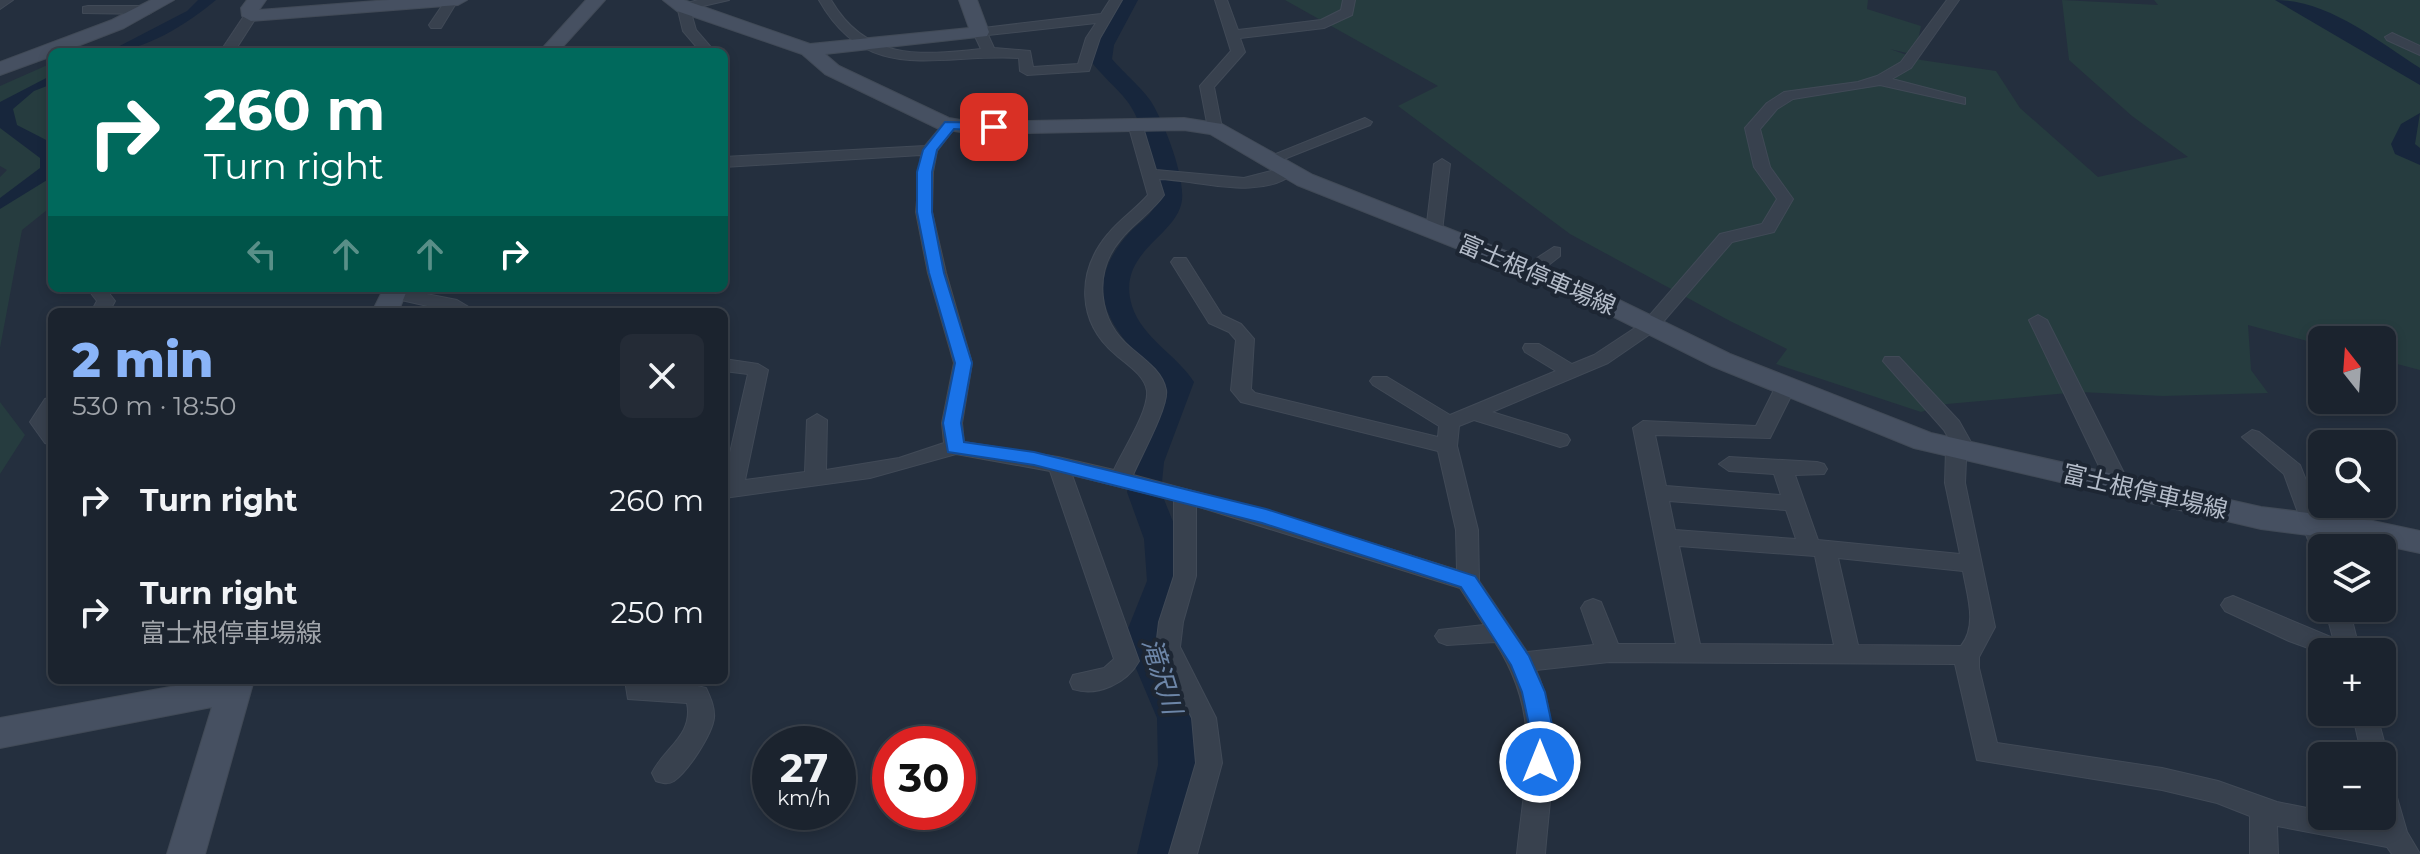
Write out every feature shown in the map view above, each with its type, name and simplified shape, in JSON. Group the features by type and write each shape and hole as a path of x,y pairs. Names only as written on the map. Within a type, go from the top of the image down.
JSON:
{"main road":[{"path":"254,8 455,0"},
{"path":"552,48 596,0"},
{"path":"809,50 862,42 980,32 968,0"},
{"path":"52,48 157,5"},
{"name":"富士根停車場線","path":"679,5 809,50 832,70 950,125 1147,124 1215,128 1278,166 1594,297 1650,326 1889,429 1962,452 2261,518 2313,534"},
{"path":"0,69 48,49"},
{"name":"富士根停車場線","path":"2396,541 2420,542"},
{"path":"0,733 236,684 186,854"}],"street":[{"path":"0,5 7,0"},
{"path":"436,25 455,0"},
{"path":"705,48 690,31 679,5 723,0"},
{"path":"825,0 834,22 877,52 919,57 989,52 1025,54 1027,71 1084,68 1104,18 1116,0"},
{"path":"968,0 977,0"},
{"path":"1215,128 1207,86 1238,52 1221,0"},
{"path":"1232,35 1324,24 1347,12 1349,0"},
{"path":"1449,423 1601,359 1650,326 1726,238 1768,228 1785,199 1762,167 1752,128 1772,106 1789,95 1879,80 1906,65 1953,0"},
{"path":"88,10 157,5"},
{"path":"229,48 254,8"},
{"path":"989,52 980,32 1104,18"},
{"path":"2392,37 2420,51"},
{"path":"1879,80 1960,101"},
{"path":"1149,175 1174,173 1239,183 1259,182 1278,166 1365,122"},
{"path":"1125,480 1156,406 1156,391 1153,376 1142,364 1101,334 1095,315 1094,286 1104,252 1115,235 1128,220 1144,211 1156,195 1149,175 1147,124"},
{"path":"950,125 930,150 925,172 924,212 937,273 963,363 952,423 955,447"},
{"path":"728,162 930,150"},
{"path":"1434,231 1442,164"},
{"path":"1531,270 1554,252"},
{"path":"1180,262 1215,319 1235,328 1245,339 1241,390 1248,398 1447,446"},
{"path":"392,298 451,304 460,308"},
{"path":"2038,320 2120,487"},
{"path":"1532,348 1572,373"},
{"path":"1892,361 1952,426 1962,452 1955,483 1983,627 1967,655"},
{"path":"728,366 758,370 728,490 853,474 932,457 955,447 1058,464 1266,516 1468,582"},
{"path":"1380,381 1449,423"},
{"path":"1690,653 1643,428 1763,433 1786,386"},
{"path":"48,409 40,422 48,433"},
{"path":"1469,412 1560,440"},
{"path":"815,478 817,420"},
{"path":"1449,423 1447,446 1467,530 1468,582 1521,662 1534,692 1542,734 1531,854"},
{"path":"2252,437 2293,470 2318,534"},
{"path":"1058,464 1127,661 1111,677 1082,682"},
{"path":"1729,464 1817,469"},
{"path":"1782,467 1794,503 1818,548 1846,646"},
{"path":"1655,493 1794,503"},
{"path":"1176,494 1185,576 1171,622 1168,647 1204,718 1209,763 1183,854"},
{"path":"1664,537 1818,548 1973,564"},
{"path":"2233,605 2308,639"},
{"path":"1593,608 1609,653"},
{"path":"1447,636 1503,633"},
{"path":"1521,662 1609,653 1967,655"},
{"path":"1967,655 1986,752 2162,779 2218,792 2263,809 2402,846"},
{"path":"637,684 637,692 671,690 697,695 703,707 699,733 665,773"},
{"path":"2263,809 2264,854"}],"green space":[{"path":"1285,0 1868,0 1867,9 1921,26 1915,55 1890,49 1921,60 1996,71 2020,108 2098,177 2188,157 2132,116 2069,60 2062,0 2158,5 2154,0 2420,0 2420,370 2396,364 2396,326 2308,326 2308,341 2248,325 2251,370 2268,393 2163,396 2080,392 1947,404 1921,412 1776,364 1787,349 1570,234 1398,106 1438,86"},
{"path":"48,65 48,209 22,230 0,348 0,177 7,170 0,166 0,86"},
{"path":"0,402 25,435 0,474"}],"water":[{"path":"198,0 216,0 165,35 132,48 116,48 187,11"},
{"path":"48,77 48,86 34,91 13,109 17,125 48,141 48,179 0,209 0,198 40,168 40,158 0,128 0,102"}],"waterway":[{"name":"滝沢川","path":"1128,0 1103,45 1101,60 1145,111 1162,158 1170,197 1164,214 1137,240 1123,264 1116,285 1117,303 1123,319 1134,334 1179,382 1148,462 1144,492 1162,539 1165,581 1146,631 1154,666 1177,718 1179,765 1159,854"},
{"path":"2285,0 2352,33 2420,78"},
{"path":"2420,120 2407,132 2403,144 2404,149 2420,158"}],"route":[{"path":"994,127 950,125 930,150 925,172 924,212 937,273 963,363 952,423 955,447 1034,458 1266,516 1468,582 1521,662 1534,692 1542,734 1540,762"}]}
